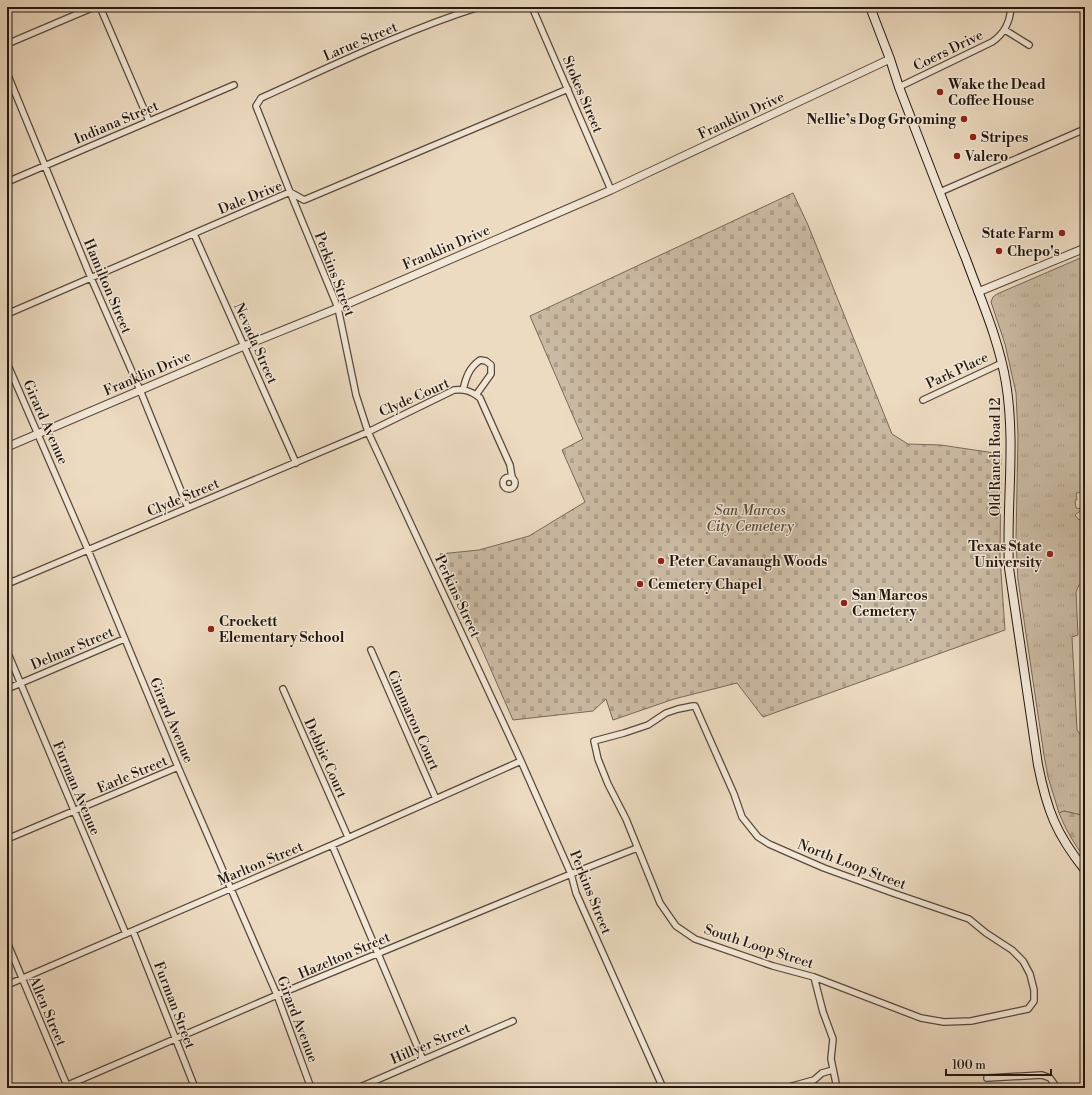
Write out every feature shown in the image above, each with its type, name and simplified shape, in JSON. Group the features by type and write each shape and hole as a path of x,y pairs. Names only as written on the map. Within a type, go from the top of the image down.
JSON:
{"main road":[{"name":"Old Ranch Road 12","path":"870,7 890,59 898,87 994,334 1002,363 1007,389 1011,425 1008,540 1010,581 1038,766 1043,792 1050,813 1067,846 1085,870"}],"street":[{"path":"7,44 94,7"},
{"path":"100,7 149,120"},
{"name":"Larue Street","path":"256,106 260,98 393,40 479,7"},
{"name":"Stokes Street","path":"532,7 611,190"},
{"path":"1010,7 1009,19 1005,30 1029,45"},
{"name":"Coers Drive","path":"898,87 988,45 997,39 1005,30"},
{"name":"Franklin Drive","path":"7,447 244,346 338,308 611,190 890,59"},
{"name":"Hamilton Street","path":"7,73 188,508"},
{"name":"Indiana Street","path":"7,182 149,120 234,85"},
{"name":"Dale Drive","path":"7,314 290,192 304,200 568,89"},
{"name":"Perkins Street","path":"256,106 338,308 356,394 368,432 521,760 571,874 576,893 662,1088"},
{"path":"940,192 1085,129"},
{"name":"Nevada Street","path":"194,234 296,463"},
{"path":"978,292 1085,248"},
{"path":"463,390 467,375 473,366 480,360 486,361 491,365 491,374 476,395 480,398 510,465 512,477"},
{"name":"Girard Avenue","path":"7,363 88,550 178,767 277,995 311,1088"},
{"name":"Park Place","path":"923,400 1002,363"},
{"name":"Clyde Court","path":"368,432 454,390 472,392 476,395"},
{"name":"Clyde Street","path":"7,584 368,432"},
{"name":"Delmar Street","path":"7,689 124,639"},
{"name":"Cimmaron Court","path":"370,650 436,799"},
{"name":"Furman Avenue","path":"7,651 126,934"},
{"name":"Debbie Court","path":"283,689 348,837"},
{"name":"North Loop Street","path":"594,741 648,725 666,714 678,709 695,706 734,794 742,817 758,837 769,844 824,868 969,919 986,933 1012,950 1023,961 1030,974 1034,990 1034,1001 1032,1004"},
{"name":"South Loop Street","path":"594,741 598,759 608,784 626,819 660,903 676,926 694,938 773,966 814,977 921,1018 944,1022 971,1021 1028,1009 1032,1004"},
{"name":"Marlton Street","path":"7,984 332,845 521,760"},
{"name":"Earle Street","path":"7,840 178,767"},
{"path":"332,845 423,1060"},
{"name":"Hazelton Street","path":"61,1088 67,1087 277,995 637,848"},
{"name":"Furman Street","path":"133,931 195,1088"},
{"name":"Allen Street","path":"7,942 67,1087"},
{"path":"814,977 823,1012 833,1039 831,1059 838,1088"},
{"name":"Hillyer Street","path":"358,1088 513,1021"},
{"path":"785,1088 814,1080 822,1073 834,1070"},
{"path":"987,1078 1042,1075 1050,1078 1057,1088"}],"green space":[{"name":"San Marcos City Cemetery","path":"793,193 808,225 892,434 908,444 941,445 1001,454 1000,558 1005,630 763,717 737,683 674,699 613,720 606,699 593,711 513,720 440,554 479,550 529,536 585,502 562,450 583,439 530,316"},
{"name":"Texas State University","path":"1085,256 1085,492 1076,493 1076,508 1083,509 1075,515 1079,520 1085,515 1085,517 1083,517 1085,526 1085,582 1079,585 1076,592 1078,635 1072,637 1077,730 1085,741 1085,812 1081,815 1064,811 1059,813 1048,777 1044,755 1018,580 1016,540 1018,436 1016,393 1005,344 991,302 993,297 997,294"},
{"path":"1064,811 1081,815 1085,812 1085,858 1067,831 1059,813"}],"place":[{"name":"Wake the Dead Coffee House","path":"940,92"},
{"name":"Nellie’s Dog Grooming","path":"964,119"},
{"name":"Stripes","path":"973,137"},
{"name":"Valero","path":"957,156"},
{"name":"State Farm","path":"1062,233"},
{"name":"Chepo's","path":"999,251"},
{"name":"Texas State University","path":"1050,554"},
{"name":"Peter Cavanaugh Woods","path":"661,561"},
{"name":"Cemetery Chapel","path":"640,584"},
{"name":"San Marcos Cemetery","path":"844,603"},
{"name":"Crockett Elementary School","path":"211,629"}]}
